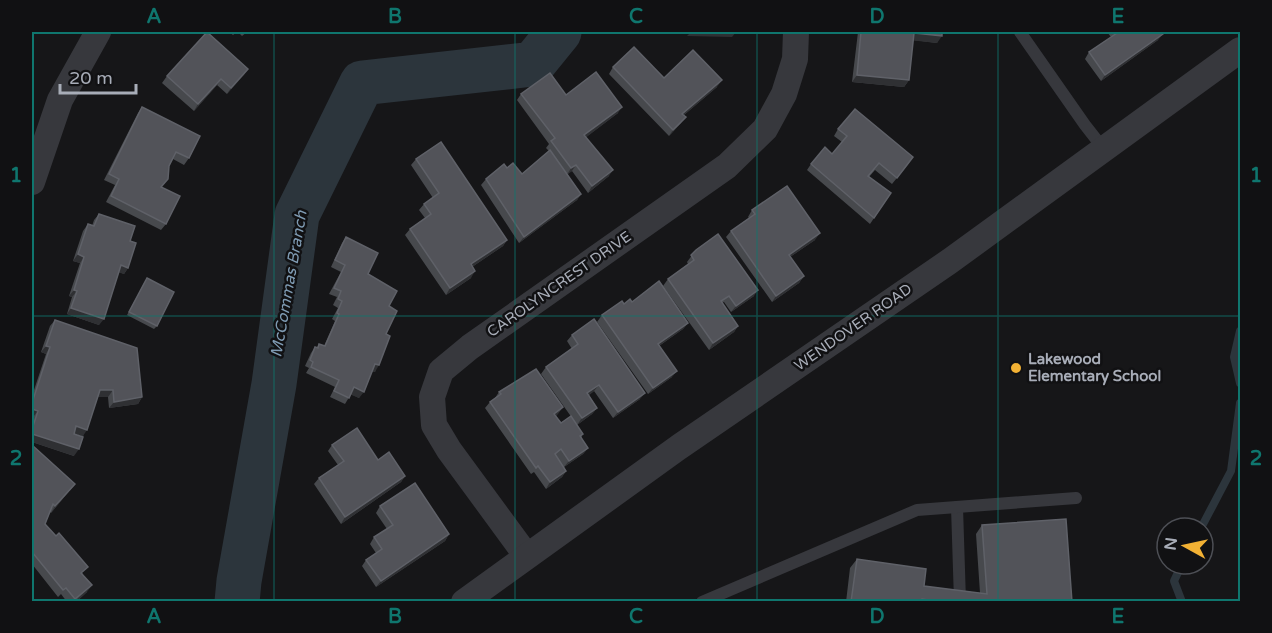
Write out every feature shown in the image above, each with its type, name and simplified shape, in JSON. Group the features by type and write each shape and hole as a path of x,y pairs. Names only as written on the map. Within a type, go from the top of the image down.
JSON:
{"street":[{"path":"32,182 60,100 98,32"},
{"name":"CAROLYNCREST DRIVE","path":"526,555 449,450 434,425 432,397 441,371 470,347 727,166 765,129 784,94 795,59 796,32"},
{"name":"WENDOVER ROAD","path":"464,602 526,555 679,447 950,261 1240,50"}],"lane":[{"path":"1020,32 1103,148"},
{"path":"702,602 917,510 1076,498"},
{"path":"957,507 960,601"}],"building":[{"path":"207,32 248,69 231,88 221,79 198,104 167,76"},
{"path":"861,32 942,32 942,36 914,33 909,80 857,75"},
{"path":"1116,32 1161,32 1163,34 1105,75 1089,52"},
{"path":"634,47 664,78 693,50 722,80 682,114 686,117 673,130 613,67"},
{"path":"596,72 622,107 584,135 613,170 592,186 576,165 571,168 551,141 555,138 521,94 550,73 566,95"},
{"path":"142,107 200,136 189,158 176,152 169,166 168,179 161,187 180,196 166,224 111,196 119,179 109,174"},
{"path":"855,109 913,157 897,178 879,163 868,176 891,193 874,218 811,164 825,147 832,154 847,136 838,129"},
{"path":"441,142 507,240 471,264 475,271 450,288 410,229 431,214 424,204 439,193 416,159"},
{"path":"550,150 581,194 524,237 486,179 504,164 507,168 513,163 522,174"},
{"path":"787,186 820,233 789,255 804,276 776,296 731,231 755,214 752,210"},
{"path":"99,214 135,226 130,241 136,243 128,268 121,265 104,319 71,308 84,257 78,254 88,224 94,226"},
{"path":"718,234 758,290 736,306 729,296 721,301 738,326 713,343 668,279 694,260 691,255"},
{"path":"346,237 378,253 368,274 397,291 389,306 397,311 386,334 390,336 379,365 375,364 364,392 354,387 349,398 334,391 339,380 311,367 313,362 310,360 315,347 318,348 319,344 325,346 339,314 337,313 342,301 338,299 341,291 334,288 345,265 335,260"},
{"path":"147,278 174,292 157,326 129,312"},
{"path":"659,281 688,323 658,344 677,371 653,388 602,315 622,301 624,304 630,299 632,302"},
{"path":"594,319 645,393 618,412 599,385 587,393 597,408 582,418 546,367 578,344 572,335"},
{"path":"55,320 137,348 142,397 114,402 113,390 100,390 87,430 76,426 74,434 83,437 79,449 32,434 38,411 32,409 32,403 50,347 46,346"},
{"path":"536,369 563,407 554,414 561,423 571,416 583,434 580,436 588,448 569,461 561,449 555,454 566,471 550,482 538,466 536,468 490,402 501,394 499,392"},
{"path":"357,428 378,460 389,452 405,476 345,517 319,478 344,461 332,445"},
{"path":"32,445 75,484 55,506 53,504 45,524 56,536 59,533 88,567 81,573 92,585 75,599 66,588 63,590 32,552"},
{"path":"415,483 449,534 381,581 366,560 382,549 374,537 393,525 380,506"},
{"path":"1066,519 1072,602 943,602 922,599 921,602 851,602 857,559 926,569 924,586 987,594 982,525"}],"waterway":[{"name":"McCommas Branch","path":"237,602 274,384 297,215 362,83 533,64 559,32"},
{"path":"1240,331 1234,357 1240,383"},
{"path":"1207,516 1231,471 1240,403"},
{"path":"1176,576 1174,581 1182,602"}],"place":[{"name":"Lakewood Elementary School","path":"1016,368"}]}
